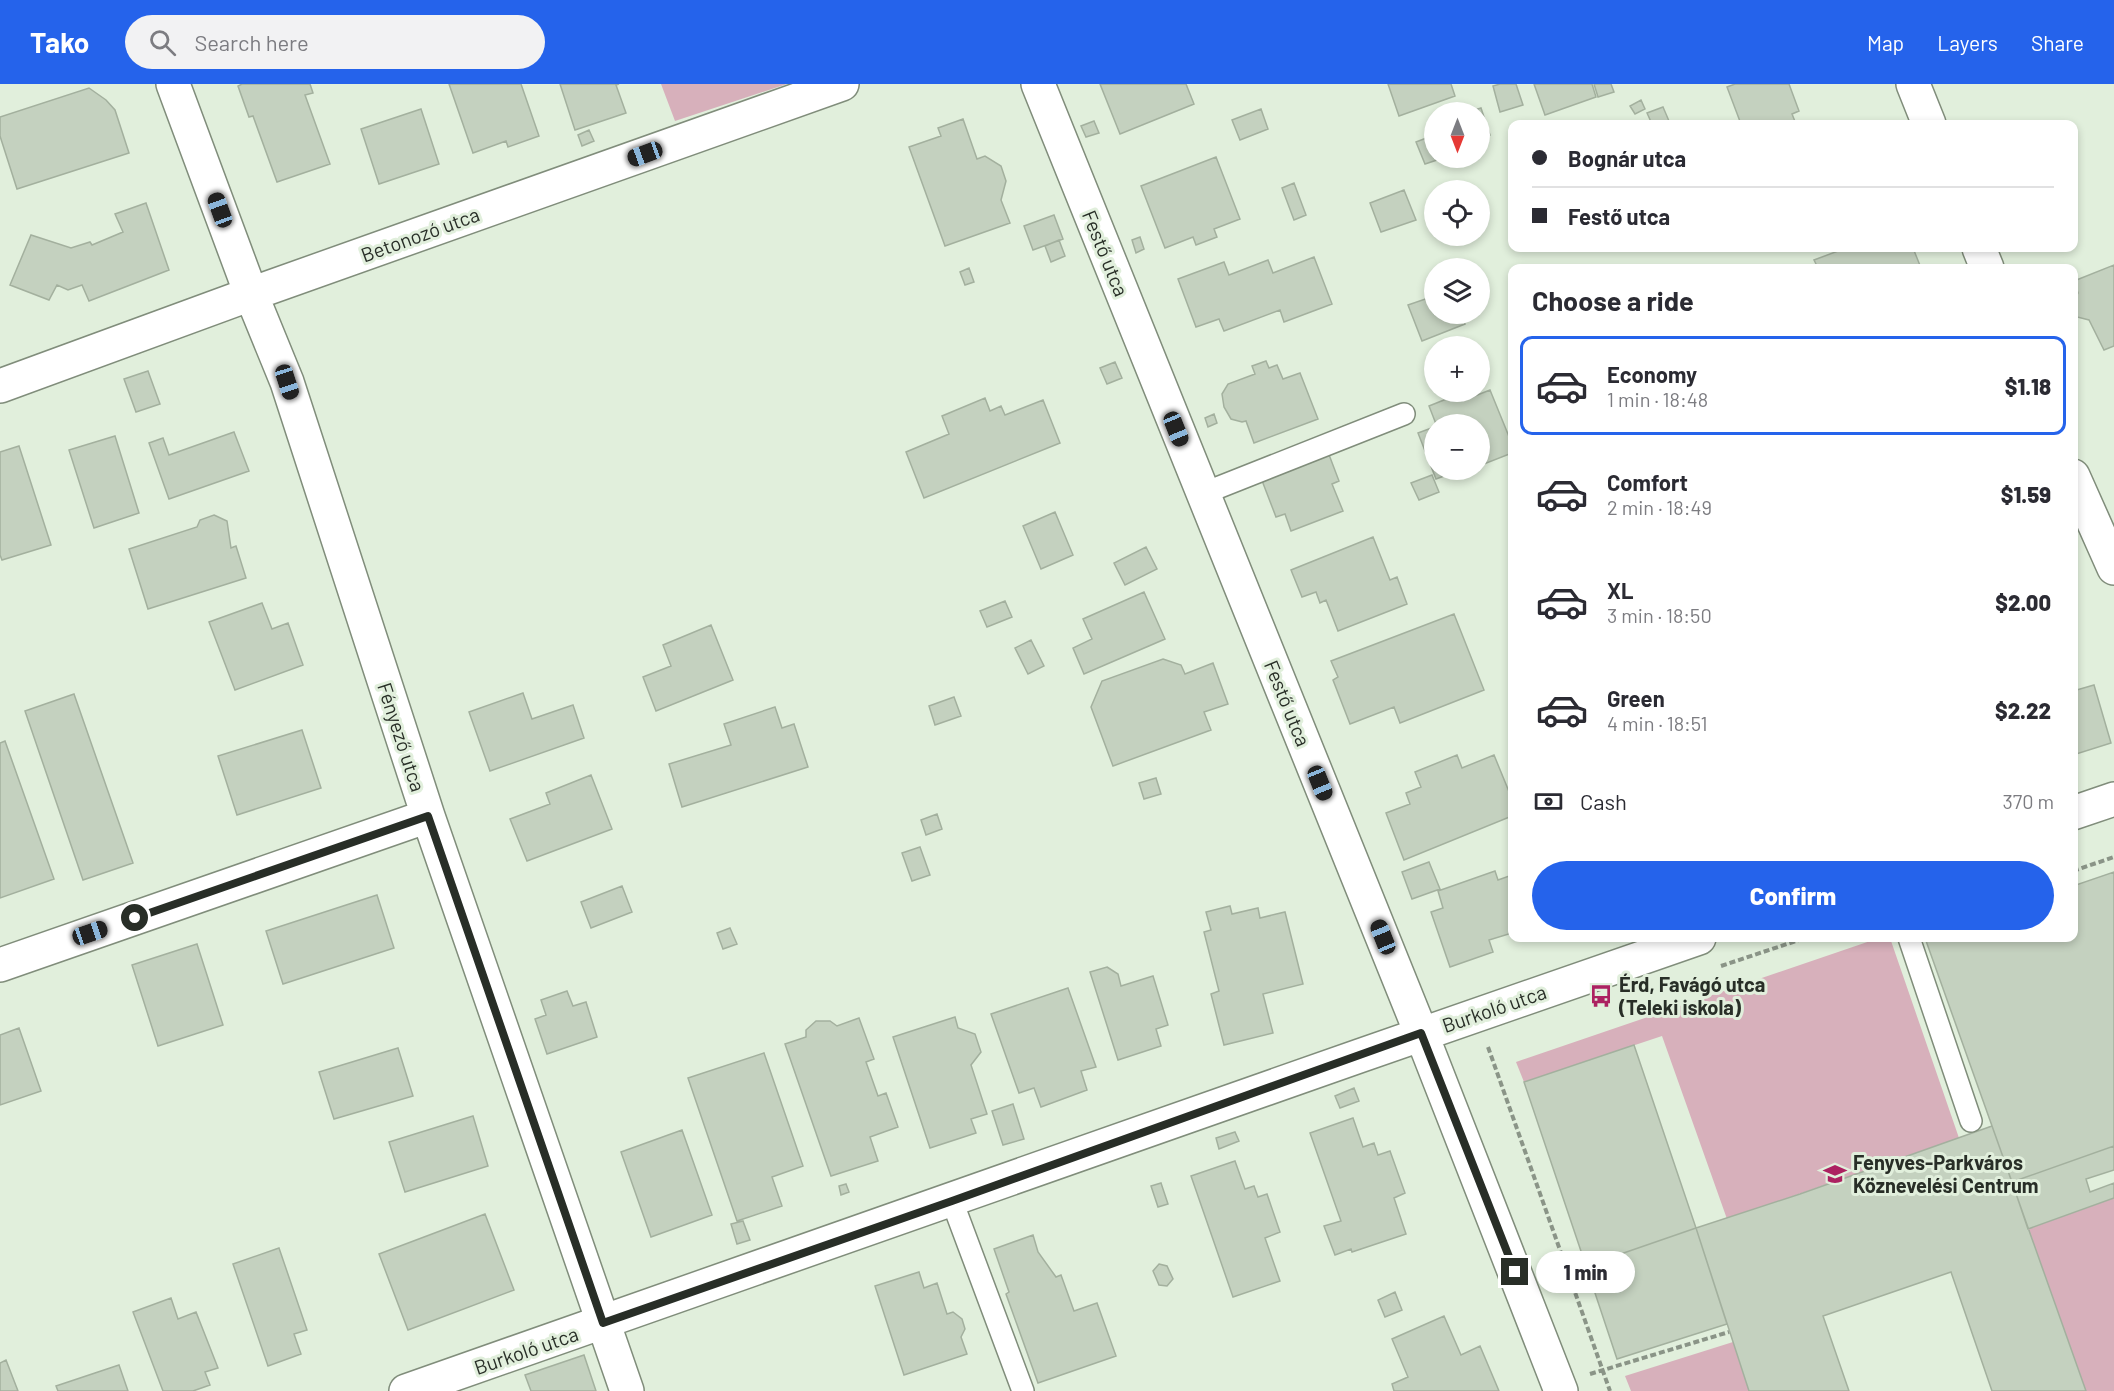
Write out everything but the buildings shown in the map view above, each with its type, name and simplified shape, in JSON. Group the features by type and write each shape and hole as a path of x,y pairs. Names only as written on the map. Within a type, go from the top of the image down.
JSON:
{"street":[{"name":"Fényező utca","path":"173,84 251,294 287,382 428,816 627,1391"},
{"name":"Betonozó utca","path":"0,386 251,294 842,84"},
{"name":"Festő utca","path":"1038,84 1421,1033 1561,1391"},
{"path":"1913,84 1927,120"},
{"path":"2078,487 2114,568"},
{"path":"2078,811 2114,800"},
{"path":"0,965 428,816"},
{"name":"Burkoló utca","path":"406,1391 952,1201 1421,1033 1687,942"}],"lane":[{"path":"1202,494 1404,414"},
{"path":"1910,942 1971,1121"},
{"path":"952,1201 1023,1391"}],"path":[{"path":"2078,869 2114,856"},
{"path":"1477,1014 1610,1391"},
{"path":"1622,1365 1730,1332"}],"shaded area":[{"path":"661,84 787,84 675,121"},
{"path":"1867,942 1891,942 1959,1138 1727,1219 1662,1036 1524,1082 1516,1062"},
{"path":"2114,1198 2114,1391 2086,1391 2028,1229"},
{"path":"1733,1342 1749,1391 1631,1391 1625,1376"}],"place":[{"name":"Érd, Favágó utca (Teleki iskola)","path":"1601,996"},
{"name":"Fenyves-Parkváros Köznevelési Centrum","path":"1835,1174"}],"route":[{"path":"135,918 428,816 603,1323 1421,1033 1515,1272"}]}
